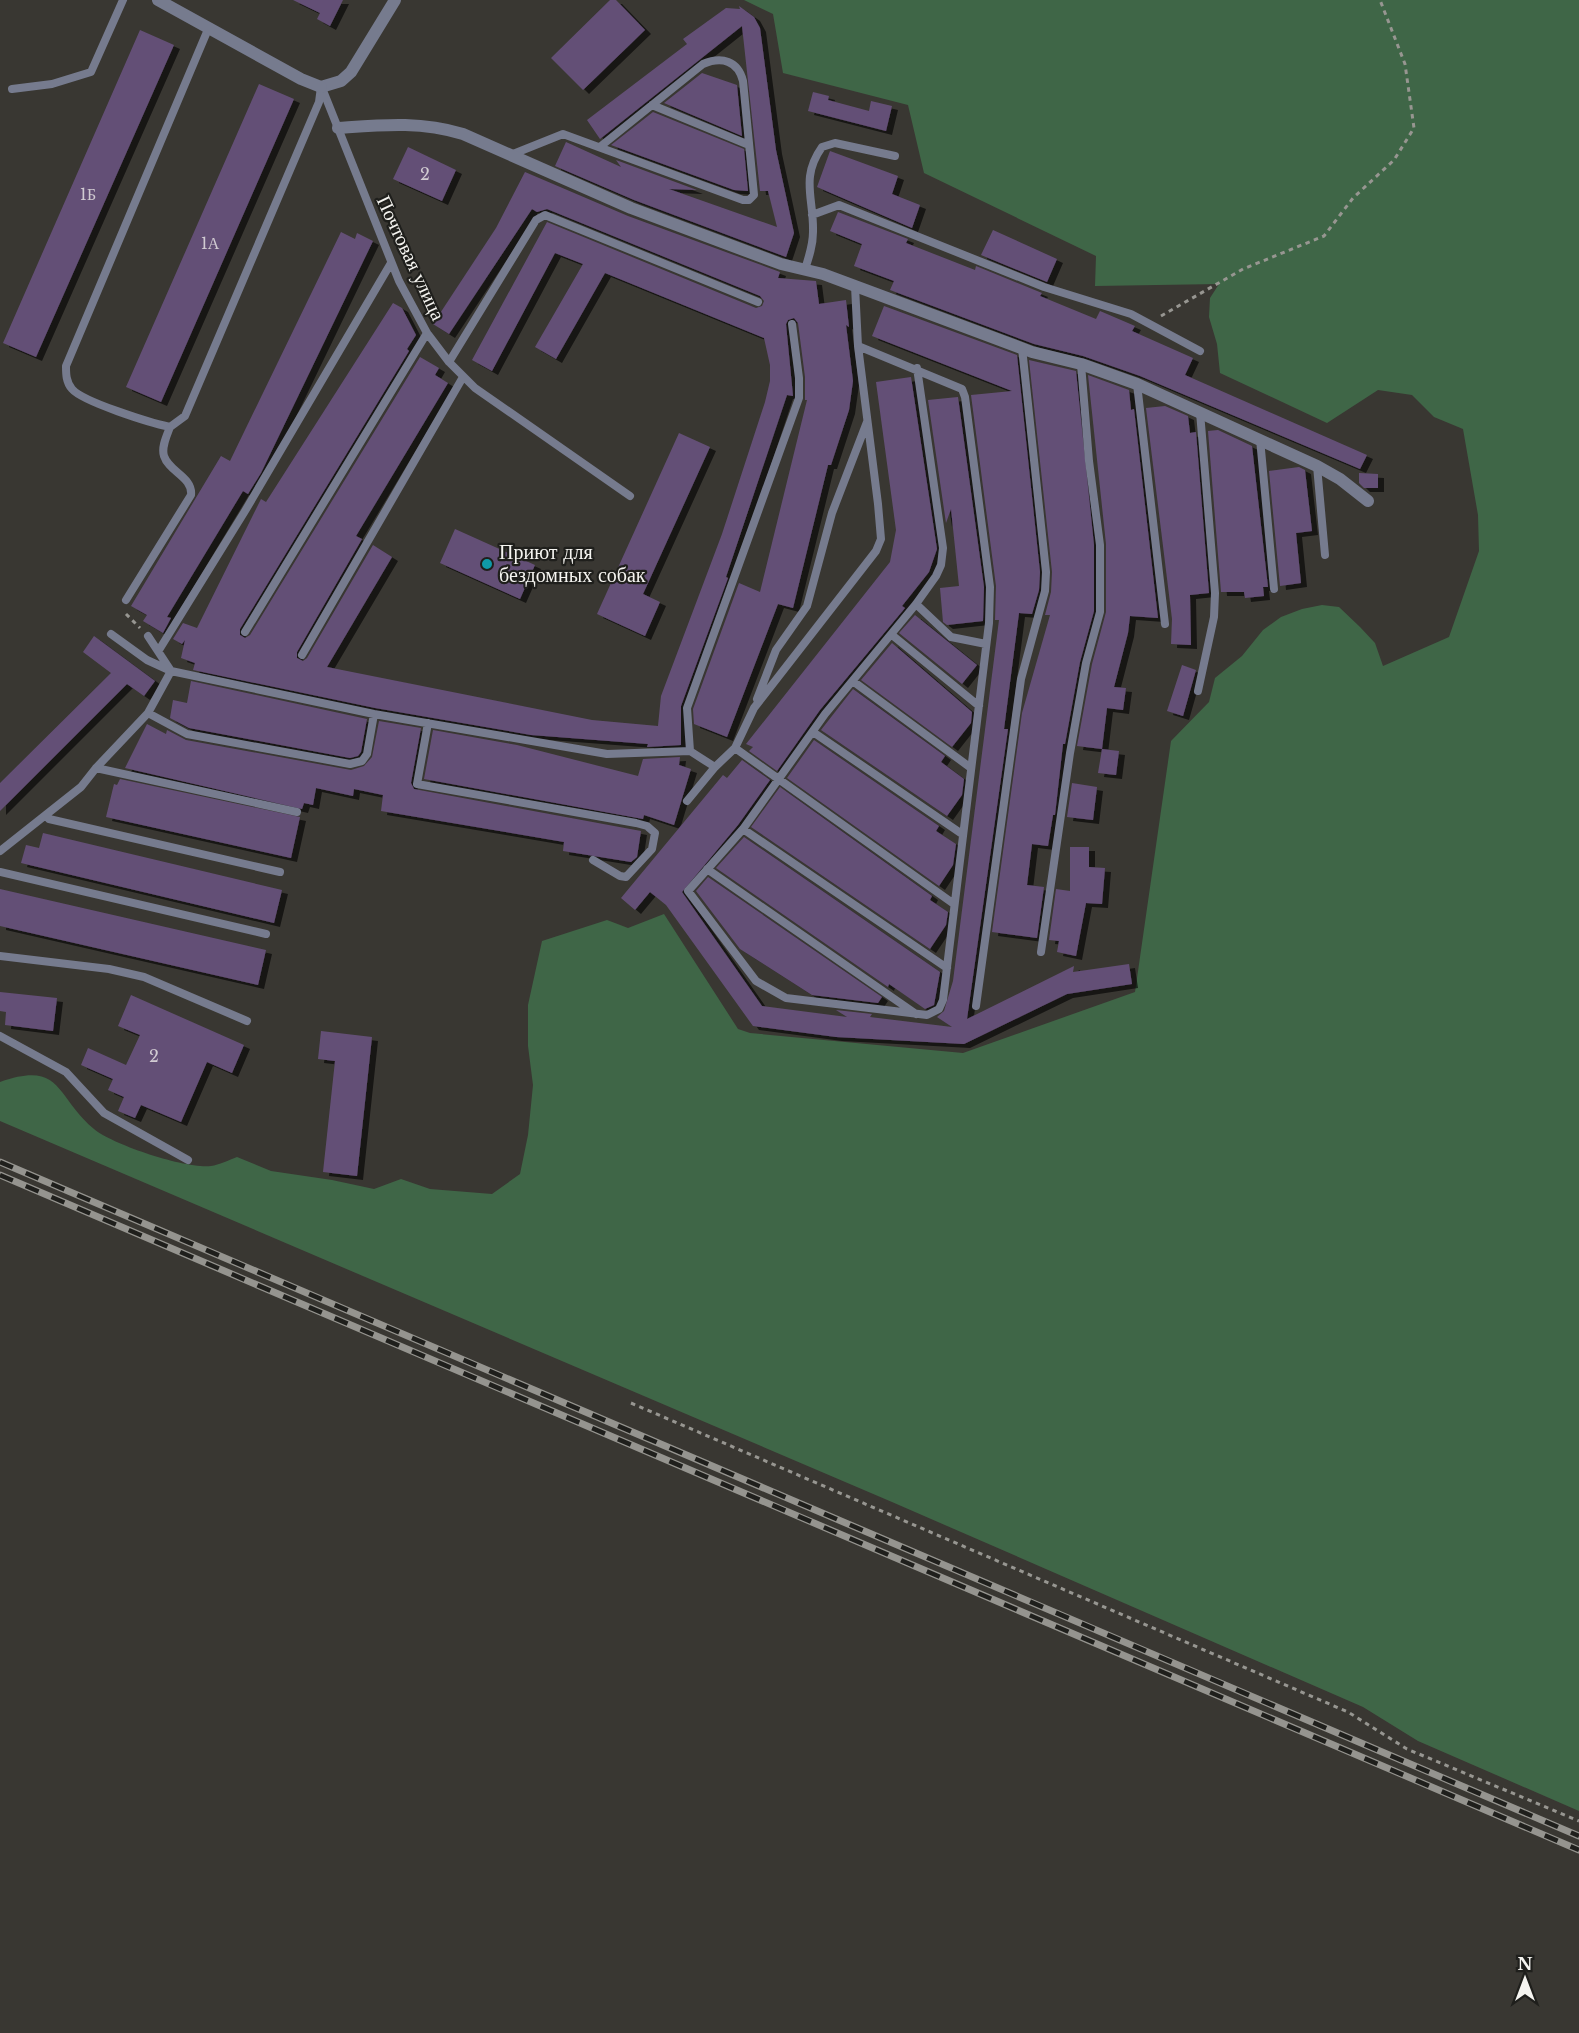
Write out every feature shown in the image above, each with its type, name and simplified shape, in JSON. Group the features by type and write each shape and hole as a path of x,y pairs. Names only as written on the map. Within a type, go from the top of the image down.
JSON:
{"street":[{"path":"158,0 301,79 327,86 341,81 361,59 395,0"},
{"path":"338,129 405,124 436,126 513,154 632,208 781,264 805,269 1022,348 1081,364 1137,384 1317,466 1340,479 1368,501"}],"lane":[{"path":"12,89 52,84 92,72 123,0"},
{"path":"170,427 83,397 69,384 66,366 209,27"},
{"path":"513,154 563,134 749,200 754,195 743,81 740,70 731,62 721,59 704,64 601,146"},
{"path":"126,600 191,495 189,483 168,464 164,456 170,427 185,416 327,86"},
{"name":"Почтовая улица","path":"327,86 338,129 391,263 427,333 449,362 475,388 630,496"},
{"path":"652,105 750,145"},
{"path":"805,269 812,245 812,215 808,180 810,169 822,147 835,143 895,156"},
{"path":"812,215 839,205 1044,287 1131,314 1200,351"},
{"path":"449,362 536,220 545,215 758,302"},
{"path":"159,650 245,512 391,263"},
{"path":"754,708 876,551 880,539 858,346 855,286"},
{"path":"690,751 687,708 799,398 799,378 792,324"},
{"path":"245,632 427,333"},
{"path":"858,346 917,368 958,386 965,397 990,587 979,706 943,1000 939,1009 927,1015 786,998 763,987 688,891 743,829 813,732 892,635 936,576 943,556 917,368"},
{"path":"976,1006 1021,679 1045,591 1046,572 1022,348"},
{"path":"1041,952 1070,753 1086,663 1100,612 1100,545 1089,461 1081,364"},
{"path":"302,655 463,376"},
{"path":"1137,384 1166,624"},
{"path":"1198,692 1214,618 1215,593 1200,412"},
{"path":"687,801 715,767 735,748 777,650 807,606 832,513 867,420"},
{"path":"1260,439 1274,589"},
{"path":"1317,466 1325,555"},
{"path":"916,604 951,637 986,644"},
{"path":"111,634 147,660 171,671 374,714 607,754 690,751 715,767"},
{"path":"892,635 979,706"},
{"path":"148,636 171,671"},
{"path":"0,851 81,787 148,713 171,671"},
{"path":"854,682 971,768"},
{"path":"148,713 187,734 350,764 357,764 367,754 374,714"},
{"path":"429,723 417,784 636,823 647,826 655,833 652,849 626,877 620,876 593,860"},
{"path":"813,732 963,834"},
{"path":"735,748 954,904"},
{"path":"96,768 297,812"},
{"path":"46,815 49,819 280,872"},
{"path":"743,829 947,968"},
{"path":"707,869 918,1014"},
{"path":"0,872 266,934"},
{"path":"0,956 109,969 144,977 247,1021"},
{"path":"0,1036 66,1072 104,1113 188,1160"}],"path":[{"path":"1149,324 1243,269 1324,236 1353,198 1394,160 1414,129 1405,64 1380,0"},
{"path":"126,600 124,611 148,636"},
{"path":"630,1403 1348,1712 1407,1749 1579,1821"}],"green space":[{"path":"744,0 1579,0 1579,1811 1418,1741 1363,1707 892,1502 0,1121 0,1082 21,1076 36,1076 56,1085 81,1117 103,1135 133,1149 168,1160 211,1166 237,1157 271,1171 374,1189 401,1179 430,1189 492,1194 520,1174 528,1135 533,1085 528,1046 528,1005 542,941 607,920 628,928 664,914 738,1029 750,1033 963,1053 1135,992 1171,741 1209,702 1215,678 1242,656 1263,630 1281,617 1302,609 1322,605 1339,607 1375,643 1383,666 1449,637 1479,551 1478,515 1463,429 1434,417 1412,395 1378,390 1327,423 1220,373 1217,344 1209,317 1210,298 1219,284 1095,286 1096,256 924,173 908,105 783,73 773,14"}],"building":[{"path":"293,0 343,0 330,26 317,19 320,13"},
{"path":"610,0 616,0 645,30 583,90 551,58"},
{"path":"739,6 754,17 760,28 776,150 794,233 786,257 634,200 555,166 566,142 621,167 616,160 697,190 669,189 777,227 768,191 760,191 742,26 600,139 587,120 687,44 683,39 726,8 740,9"},
{"path":"140,30 174,45 36,357 3,343"},
{"path":"702,73 737,85 742,136 664,103"},
{"path":"259,84 294,99 161,402 126,387"},
{"path":"813,92 829,96 828,100 869,111 871,101 892,106 886,131 808,111"},
{"path":"653,112 744,149 748,191 734,190 611,145"},
{"path":"408,147 456,170 442,201 393,179"},
{"path":"830,151 898,176 892,194 920,205 912,228 817,187"},
{"path":"525,172 628,216 780,272 778,278 816,281 819,304 846,300 849,327 846,325 853,381 849,410 831,465 828,465 793,608 778,604 727,737 694,724 693,709 739,583 760,592 807,400 805,400 805,377 798,323 794,318 788,320 786,324 793,396 787,395 726,577 728,578 681,706 681,745 647,747 648,744 531,735 375,708 193,670 195,663 181,658 185,640 182,644 173,639 183,623 197,628 261,499 266,502 393,303 402,308 416,335 407,349 409,351 240,629 240,635 245,638 250,635 420,357 439,368 435,375 448,383 356,536 362,539 297,652 297,658 303,661 307,658 373,545 392,557 327,667 592,720 658,726 661,696 722,534 765,402 770,381 770,365 764,338 605,273 556,359 535,347 583,264 555,253 492,371 472,360 547,222 756,308 762,306 764,301 760,296 547,209 537,212 532,209 449,334 433,324 496,228"},
{"path":"838,212 908,239 906,243 975,270 976,266 1042,293 1040,296 1096,319 1100,311 1135,326 1132,331 1193,358 1185,375 1367,455 1360,469 1140,376 1083,356 1034,344 890,290 894,281 854,266 862,244 830,231"},
{"path":"993,230 1057,259 1047,282 981,255"},
{"path":"341,232 355,239 357,233 373,241 261,473 248,494 243,491 167,617 171,618 163,633 143,621 147,615 131,606 221,456 230,461"},
{"path":"884,306 1017,355 1040,572 1039,590 1032,614 1019,613 1004,729 1008,729 967,1019 1074,966 1073,972 1129,964 1132,984 1067,994 964,1044 836,1037 753,1026 666,905 650,892 635,910 621,898 723,775 727,778 742,760 770,780 738,825 682,892 762,1006 847,1017 836,1010 872,1014 870,1017 952,1027 937,1017 944,1011 953,981 999,620 995,620 996,586 971,395 1012,391 872,336"},
{"path":"1029,360 1076,371 1094,545 1094,611 1080,662 1065,744 1063,744 1055,815 1053,815 1048,846 1032,844 1027,885 1044,887 1037,938 992,932 1022,713 1050,615 1045,615 1051,592 1052,572"},
{"path":"1088,375 1129,390 1131,410 1134,409 1158,618 1130,616 1114,687 1126,688 1123,710 1107,708 1102,749 1077,746 1092,664 1106,612 1106,544"},
{"path":"911,377 937,549 929,572 902,606 905,608 820,710 777,771 749,751 753,747 746,744 890,562 896,530 876,382"},
{"path":"958,397 984,587 983,621 947,625 943,622 940,588 959,586 951,509 946,523 928,400"},
{"path":"1165,406 1188,416 1190,433 1196,432 1209,593 1190,595 1191,645 1171,644 1172,619 1146,408"},
{"path":"1218,430 1252,446 1268,587 1263,587 1264,596 1245,598 1244,592 1221,592 1208,431"},
{"path":"679,433 710,447 643,594 660,602 645,636 597,614"},
{"path":"1299,467 1305,470 1312,531 1296,533 1301,583 1280,586 1269,471"},
{"path":"1359,473 1378,474 1378,488 1364,488 1359,483"},
{"name":"Приют для бездомных собак","path":"455,529 535,565 520,599 440,563"},
{"path":"915,615 977,665 962,684 899,633"},
{"path":"94,636 155,681 144,696 127,684 0,811 0,783 111,673 83,652"},
{"path":"892,643 972,712 971,723 952,747 861,680"},
{"path":"1182,665 1196,670 1183,716 1167,711"},
{"path":"191,681 367,719 361,752 358,756 350,758 189,728 170,718 173,700 187,703"},
{"path":"853,689 945,756 941,762 964,779 962,795 947,816 821,730"},
{"path":"379,721 421,728 411,783 414,789 641,831 637,857 631,862 563,851 564,842 381,811 383,795 354,789 353,796 316,788 313,805 304,803 302,809 125,768 147,724 166,734 167,730 186,740 351,770 364,766 372,757"},
{"path":"433,730 517,745 638,776 643,759 680,757 679,765 691,769 674,825 644,815 643,819 424,779"},
{"path":"814,740 939,826 936,831 956,844 953,865 939,886 787,778"},
{"path":"1102,749 1119,751 1116,775 1098,773"},
{"path":"120,779 300,817 291,858 106,817 114,784 117,785"},
{"path":"1072,783 1097,787 1093,820 1067,817"},
{"path":"780,787 932,896 930,900 948,912 946,925 930,949 751,827"},
{"path":"43,833 282,890 274,923 21,863 26,845 39,848"},
{"path":"744,837 940,972 934,1005 925,1009 889,984 888,987 716,868"},
{"path":"1070,847 1089,847 1089,867 1105,868 1102,904 1086,903 1076,956 1057,952 1059,941 1049,940 1056,889 1070,891"},
{"path":"708,877 882,997 878,1003 812,995 740,949 696,891"},
{"path":"0,889 266,950 258,985 0,926"},
{"path":"0,992 57,998 53,1031 5,1025 6,1012 0,1011"},
{"path":"131,995 244,1045 232,1073 207,1062 181,1122 141,1105 135,1118 118,1111 124,1097 108,1090 113,1079 81,1065 88,1048 126,1065 140,1035 118,1026"},
{"path":"321,1031 372,1037 357,1176 323,1172 335,1061 318,1059"}],"railway":[{"path":"0,1162 1579,1836"},
{"path":"0,1175 1579,1850"}],"place":[{"name":"Приют для бездомных собак","path":"487,564"}]}
